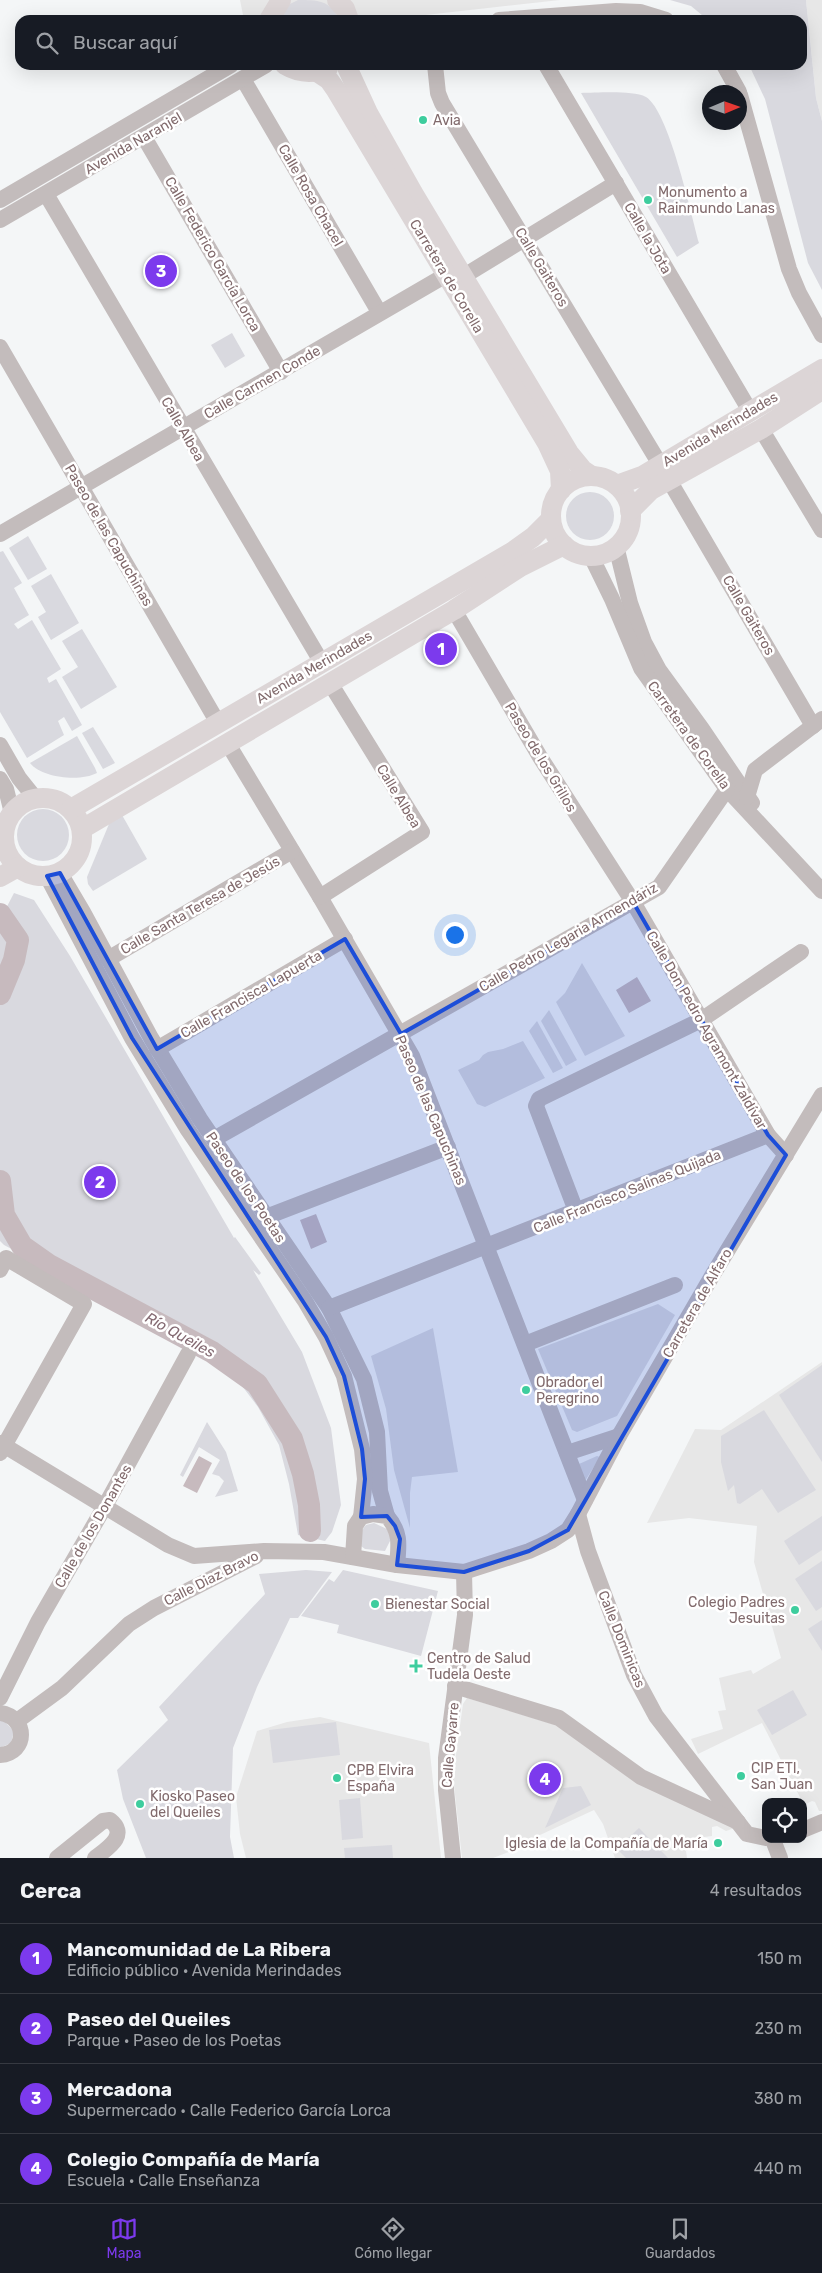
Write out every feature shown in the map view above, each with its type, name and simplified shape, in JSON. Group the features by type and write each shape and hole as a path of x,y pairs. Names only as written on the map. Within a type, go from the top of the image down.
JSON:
{"main road":[{"path":"337,0 345,9 347,15"},
{"path":"296,70 301,72 313,70"},
{"name":"Carretera de Corella","path":"326,70 329,80 569,452 583,470 592,476"},
{"name":"Carretera de Corella","path":"348,70 368,113 554,454 560,471 561,490"},
{"name":"Avenida Merindades","path":"630,512 665,472 750,411 822,369"},
{"name":"Avenida Merindades","path":"617,486 642,476 665,472 760,428 822,390"},
{"path":"592,476 601,477 617,486 626,497 630,512 627,530 616,546 604,554 591,556 576,553 564,545 553,528 551,518 553,503 561,490 575,479 592,476"},
{"name":"Avenida Merindades","path":"71,809 512,552 546,526 551,518"},
{"name":"Avenida Merindades","path":"82,829 454,610 520,567 564,545"},
{"path":"35,798 48,798 60,802 71,809 78,818 82,829 82,842 78,855 71,865 54,875 32,874 18,867 3,851 6,824 12,813 22,804 35,798"},
{"path":"0,877 18,867"}],"street":[{"path":"568,15 616,11 640,12 650,15"},
{"name":"Avenida Naranjel","path":"0,200 222,70"},
{"name":"Avenida Naranjel","path":"0,220 258,70"},
{"name":"Calle Gaiteros","path":"436,70 438,93 442,102 818,722"},
{"name":"Calle la Jota","path":"549,70 750,411"},
{"path":"727,70 734,85"},
{"name":"Calle Rosa Chacel","path":"243,79 379,312"},
{"path":"747,122 789,269 799,293 822,334"},
{"name":"Calle Federico García Lorca","path":"144,137 281,372"},
{"name":"Calle Carmen Conde","path":"0,534 281,372 379,312 525,239 616,183"},
{"name":"Calle Albea","path":"46,194 322,663"},
{"name":"Paseo de las Capuchinas","path":"0,347 218,723"},
{"path":"760,428 822,530"},
{"name":"Carretera de Corella","path":"616,546 630,603 644,642 659,670 747,797 768,823 822,881"},
{"name":"Carretera de Corella","path":"591,556 612,599 641,668 727,789 822,891"},
{"name":"Paseo de los Grillos","path":"454,610 540,757 632,902"},
{"name":"Calle Albea","path":"320,897 422,832 330,683"},
{"path":"747,797 755,770 818,722"},
{"name":"Paseo de las Capuchinas","path":"228,744 345,939 412,1056 567,1453 582,1507"},
{"path":"0,745 19,778 35,798"},
{"path":"719,755 742,768 755,770"},
{"path":"0,779 6,789 12,813"},
{"name":"Calle Pedro Legaria Armendáriz","path":"214,1139 659,887 727,789"},
{"name":"Calle Santa Teresa de Jesús","path":"108,959 292,851"},
{"name":"Paseo de los Poetas","path":"54,875 108,959 157,1049 214,1139 329,1308 364,1379 377,1432 380,1491 387,1516 395,1526 400,1539 397,1565"},
{"name":"Paseo de los Poetas","path":"54,875 132,1038 188,1130 305,1301 326,1337 344,1376 362,1449 365,1479 361,1516 355,1526 353,1557"},
{"name":"Calle Don Pedro Agramont Zaldívar","path":"632,902 768,1136 786,1154"},
{"name":"Calle Francisca Lapuerta","path":"157,1049 345,939"},
{"path":"576,1211 536,1106 539,1099 701,1020 801,952"},
{"name":"Carretera de Alfaro","path":"582,1507 620,1436 712,1276 822,1095"},
{"name":"Calle Francisco Salinas Quijada","path":"329,1308 768,1136"},
{"path":"266,1217 448,1147"},
{"path":"3,1264 84,1304 1,1447 105,1506 168,1545 194,1556 264,1551"},
{"path":"525,1344 676,1285"},
{"name":"Calle de los Donantes","path":"0,1697 38,1622 105,1506 188,1354"},
{"path":"567,1453 620,1436"},
{"name":"Calle Diaz Bravo","path":"17,1722 62,1688 129,1624 154,1608 264,1551 324,1552 397,1565 464,1572 529,1551 551,1541 568,1530 582,1507"},
{"name":"Calle Dominicas","path":"582,1507 588,1551 634,1675 656,1716 747,1834 762,1837"},
{"path":"361,1516 374,1514 387,1516"},
{"name":"Calle Gayarre","path":"453,1858 446,1790 446,1758 465,1615 464,1572"},
{"path":"456,1686 558,1718 641,1777 738,1822"},
{"path":"0,1713 7,1714 17,1722 20,1728 20,1742 10,1753 0,1755"},
{"path":"57,1858 103,1821 110,1820 116,1825 118,1830 116,1837 111,1845 95,1858"},
{"path":"807,1828 822,1822"},
{"path":"773,1843 780,1858"}],"highlighted area":[{"path":"60,873 157,1049 345,939 401,1034 633,902 768,1135 786,1155 568,1530 529,1551 464,1572 397,1565 400,1539 395,1526 387,1516 361,1517 365,1479 362,1449 344,1376 326,1337 132,1038 47,876"}],"shaded area":[{"path":"240,0 560,0 426,15 243,15"},
{"path":"298,0 323,2 332,8 337,15 282,15 290,4"},
{"path":"670,0 806,0 816,98 822,121 822,290 808,263 765,99 751,70 807,70 807,15 702,15 691,6"},
{"path":"806,0 822,0 822,121 816,98"},
{"path":"581,93 632,93 646,97 655,106 671,142 699,243 677,257"},
{"path":"232,333 245,356 225,368 211,345"},
{"path":"590,492 599,494 607,499 612,507 614,516 612,525 607,533 599,538 590,540 581,538 573,533 568,525 566,516 568,507 573,499 581,494"},
{"path":"28,536 47,569 28,580 9,548"},
{"path":"3,551 22,583 14,588 29,615 14,624 18,629 32,620 61,669 47,678 49,683 56,679 82,725 72,731 64,717 58,721 64,735 27,758 0,712 0,552"},
{"path":"51,574 79,623 51,640 38,617 46,612 31,586"},
{"path":"82,629 117,687 81,709 62,677 78,667 62,641"},
{"path":"93,727 115,763 103,769 82,733"},
{"path":"77,736 97,773 90,776 62,777 43,772 30,763"},
{"path":"38,809 48,809 62,816 69,830 69,840 62,854 48,861 38,861 28,857 21,850 17,840 17,830 21,820 28,813"},
{"path":"122,815 147,859 93,891 88,884 87,877 109,824"},
{"path":"14,893 34,900 70,956 234,1238 261,1273 259,1275 253,1270 302,1352 331,1428 341,1505 332,1532 325,1541 298,1535 289,1484 279,1445 258,1407 236,1378 205,1355 181,1346 125,1316 97,1294 4,1245 0,1241 0,920"},
{"path":"582,963 625,1036 585,1056 556,1002 565,993"},
{"path":"637,977 651,1001 629,1013 616,990"},
{"path":"549,1010 577,1060 566,1066 541,1021"},
{"path":"537,1021 563,1068 553,1073 529,1031"},
{"path":"523,1041 545,1078 485,1107 477,1104 458,1070 479,1060 488,1052 503,1049"},
{"path":"316,1214 327,1242 311,1249 300,1220"},
{"path":"658,1304 675,1315 617,1416 577,1432 572,1430 538,1349"},
{"path":"433,1328 458,1472 412,1477 410,1528 394,1470 386,1409 371,1356"},
{"name":"Colegio Padres Jesuitas","path":"822,1362 822,1811 819,1811 815,1802 812,1801 807,1804 807,1798 800,1798 762,1723 698,1754 691,1739 723,1729 718,1711 726,1710 719,1678 751,1670 753,1674 781,1658 754,1562 757,1526 689,1518 647,1523 695,1429 721,1430"},
{"path":"822,1365 822,1462 779,1395"},
{"path":"764,1410 816,1490 778,1513 762,1489 740,1504 737,1503 734,1485 728,1491 721,1462 721,1436"},
{"path":"207,1422 226,1452 238,1491 215,1497 224,1481 219,1476 212,1474 220,1460 199,1447 183,1477 180,1475"},
{"path":"199,1456 212,1463 197,1493 183,1486"},
{"path":"597,1456 600,1457 585,1481 579,1464"},
{"path":"822,1516 822,1550 799,1565 784,1541"},
{"path":"374,1523 387,1529 391,1539 385,1551 365,1549 361,1546 362,1530 366,1525"},
{"path":"822,1561 822,1607 816,1611 795,1579"},
{"path":"306,1570 332,1572 298,1618 290,1618 257,1687 233,1748 230,1837 234,1858 146,1858 123,1799 117,1770 168,1720 159,1707 265,1594 259,1574"},
{"path":"343,1570 438,1591 421,1656 337,1633 339,1625 301,1616 329,1579 334,1582"},
{"path":"822,1620 822,1651 808,1629"},
{"path":"793,1690 807,1715 772,1735 757,1710"},
{"path":"467,1698 559,1726 735,1828 726,1831 717,1826 712,1827 712,1836 697,1838 691,1850 686,1851 687,1858 615,1858 603,1824 594,1810 527,1841 514,1850 493,1858 462,1858 453,1776 463,1704"},
{"name":"CPB Elvira España","path":"320,1717 429,1743 441,1858 246,1858 240,1834 236,1797 257,1731 287,1722"},
{"path":"0,1719 14,1731 11,1743 0,1748"},
{"path":"336,1722 340,1755 273,1763 269,1730"},
{"path":"581,1786 591,1805 545,1828 563,1788"},
{"path":"360,1798 363,1838 342,1840 339,1800"},
{"path":"639,1828 668,1858 626,1858 617,1849"},
{"path":"392,1845 393,1858 345,1858 344,1848"}],"waterway":[{"name":"Río Queiles","path":"0,914 18,940 14,960 0,994"},
{"name":"Río Queiles","path":"0,1181 4,1215 22,1246 49,1265 212,1352 257,1384 292,1439 303,1474 309,1505 310,1531"}],"place":[{"name":"Avia","path":"423,120"},
{"name":"Monumento a Rainmundo Lanas","path":"648,200"},
{"name":"Mercadona","path":"161,271"},
{"name":"Mancomunidad de La Ribera","path":"441,649"},
{"name":"Paseo del Queiles","path":"100,1182"},
{"name":"Obrador el Peregrino","path":"526,1390"},
{"name":"Bienestar Social","path":"375,1604"},
{"name":"Colegio Padres Jesuitas","path":"795,1610"},
{"name":"Centro de Salud Tudela Oeste","path":"416,1666"},
{"name":"CIP ETI, San Juan","path":"741,1776"},
{"name":"CPB Elvira España","path":"337,1778"},
{"name":"Colegio Compañía de María","path":"545,1779"},
{"name":"Kiosko Paseo del Queiles","path":"140,1804"},
{"name":"Iglesia de la Compañía de María","path":"718,1843"}]}
